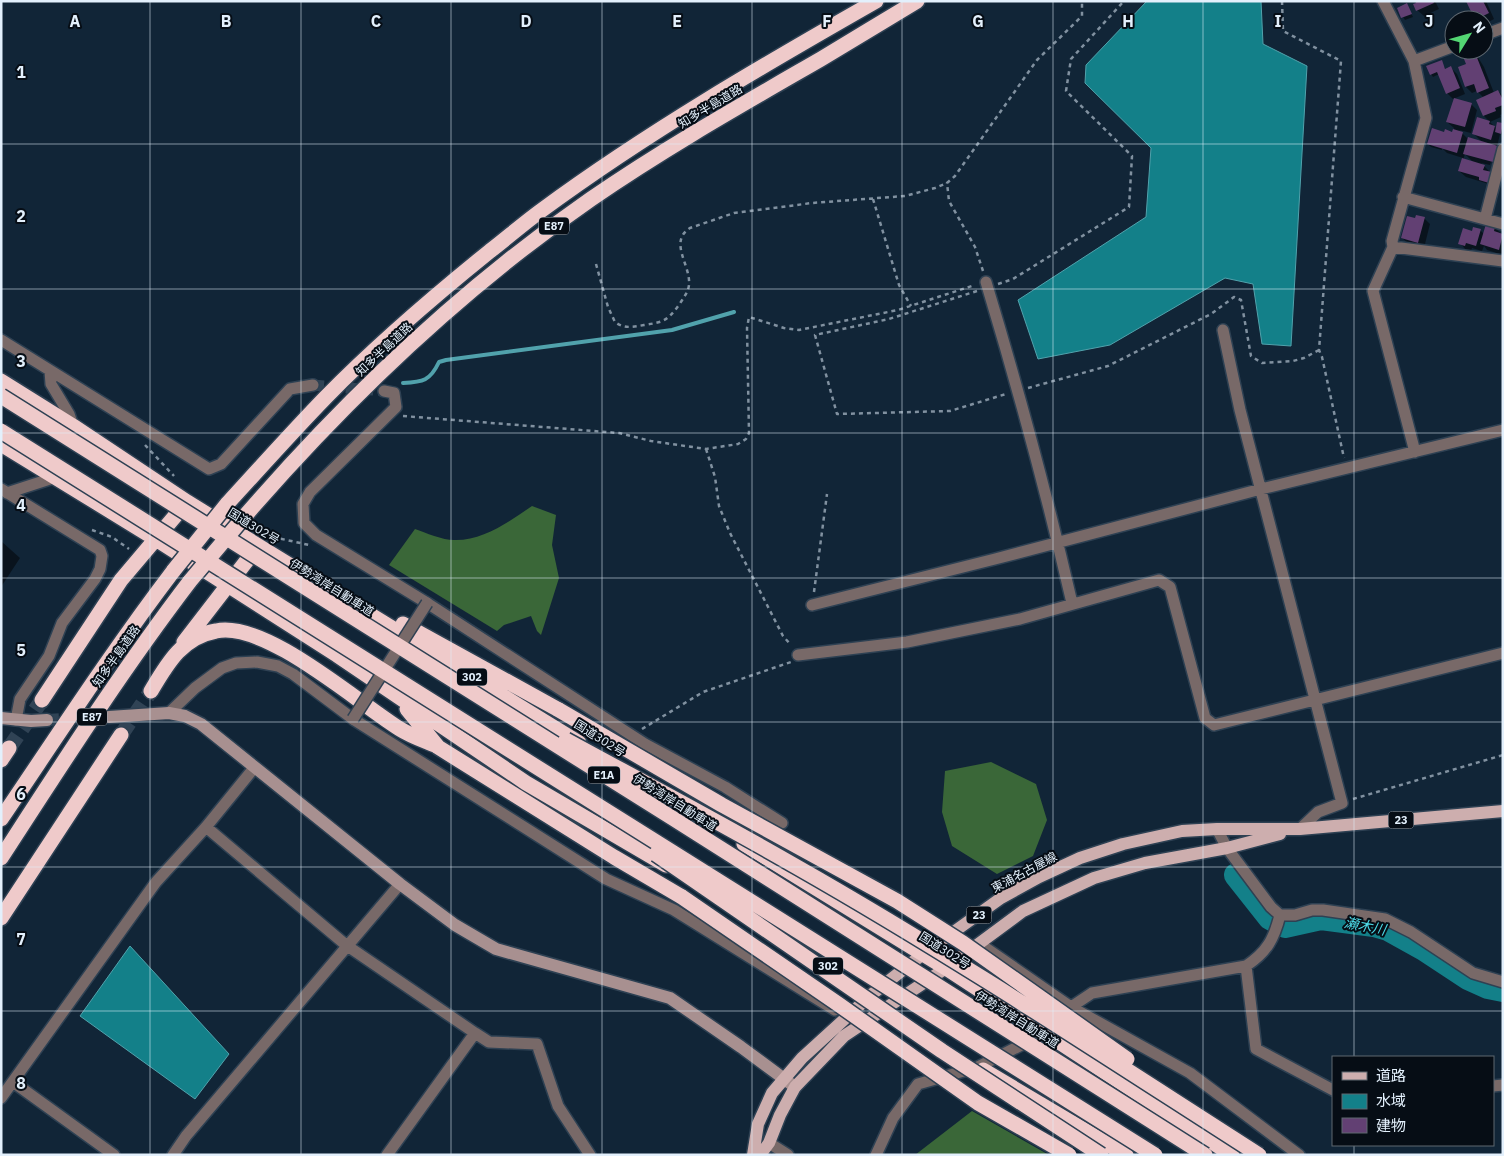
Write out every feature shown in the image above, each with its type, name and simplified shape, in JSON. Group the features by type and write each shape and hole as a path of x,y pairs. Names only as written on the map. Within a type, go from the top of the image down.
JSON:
{"highway":[{"name":"知多半島道路","path":"1,820 131,626 174,570 227,504 325,398 367,357 464,272 541,211 609,163 696,106 789,50 876,1"},
{"name":"知多半島道路","path":"1,858 110,691 190,581 293,461 382,371 422,334 525,247 590,199 656,156 917,1"},
{"name":"国道302号","path":"1,381 73,426 187,502 946,968 1232,1155"},
{"name":"伊勢湾岸自動車道","path":"1,396 1205,1155"},
{"name":"E1A","path":"1,430 1155,1155"},
{"name":"302","path":"1,444 156,539 337,655 526,784 732,903 978,1067 1126,1155"},
{"path":"42,700 121,580 187,502"},
{"path":"151,691 172,656 258,546"},
{"path":"329,589 370,607 418,632 897,901 1000,968 1260,1155"},
{"path":"172,656 197,637 216,630 246,632 270,642 348,692 401,730 438,747 614,857 682,897 978,1103 1069,1155"},
{"path":"425,663 823,882 988,982 1260,1155"},
{"path":"393,694 438,747"},
{"path":"1,918 121,735"},
{"path":"524,760 614,825 942,1051 1101,1155"}],"main road":[{"name":"東浦名古屋線","path":"752,1155 758,1124 772,1093 802,1058 845,1017 923,954 1001,898 1039,877 1080,858 1123,844 1182,831 1300,829 1503,812"},
{"name":"東浦名古屋線","path":"760,1155 769,1143 780,1115 795,1088 844,1036 946,968 1023,912 1094,878 1145,863 1226,848 1300,829"}],"street":[{"path":"1383,1 1414,61 1426,118 1392,241 1393,246 1373,291 1415,452"},
{"path":"1414,61 1444,50"},
{"path":"1484,219 1503,149"},
{"path":"1404,197 1503,224"},
{"path":"1393,246 1503,261"},
{"path":"987,285 1018,391 1072,603"},
{"path":"1222,330 1240,410 1342,803 1318,812 1300,829"},
{"path":"1,340 209,469 221,464 290,389 313,385"},
{"path":"50,370 50,384 69,414 73,426"},
{"path":"384,391 394,393 396,407 310,492 303,504 304,523 316,535 427,603 646,744 725,787 782,823"},
{"path":"812,605 1261,489 1503,430"},
{"path":"4,491 56,477"},
{"path":"4,491 100,550 102,556 100,569 95,579 62,623 48,656 20,699 16,720"},
{"path":"798,655 907,642 1020,619 1159,580 1170,587 1205,718 1214,726 1503,653"},
{"path":"353,719 427,603"},
{"path":"169,713 194,688 222,668 236,663 257,662 278,666 293,674 353,719 606,879 674,910 845,1017"},
{"path":"109,717 169,713 185,716 201,724 400,884 455,925 496,950 670,998 741,1047 795,1088"},
{"path":"1,718 31,721 47,720"},
{"path":"1,1098 156,882 206,827 254,768"},
{"path":"206,827 346,945 475,1034 489,1042 537,1044 558,1106 590,1155"},
{"path":"1217,829 1226,848 1271,907 1278,921"},
{"path":"173,1155 186,1136 346,945 400,884"},
{"path":"876,1155 893,1118 918,1084 978,1067 1045,1033 1071,1008 1092,993 1246,966 1266,949 1278,921 1312,910 1385,919 1411,932 1473,973 1503,982"},
{"path":"980,944 1071,1008 1190,1072 1299,1155"},
{"path":"1246,966 1256,1049 1332,1089"},
{"path":"387,1155 475,1034"},
{"path":"13,1082 114,1155"},
{"path":"769,1143 788,1155"}],"path":[{"path":"596,264 608,307 615,322 627,327 664,322 687,294 689,278 680,245 681,237 690,228 734,213 812,203 912,194 947,183 955,176 1037,60 1082,16 1082,1"},
{"path":"389,412 398,415 619,432 651,441 706,448 738,444 746,439 749,433 747,328 749,317 784,328 799,330 898,310 1013,279 1129,207 1132,156 1066,91 1071,59 1124,1"},
{"path":"1282,1 1283,31 1341,61 1319,350 1322,356 1347,469"},
{"path":"947,183 949,201 975,247 987,285"},
{"path":"873,198 899,285 911,306"},
{"path":"987,285 889,319 815,335 837,414 950,411 1108,366 1211,314 1234,297 1241,300 1251,356 1262,363 1294,361 1319,350"},
{"path":"633,734 703,692 788,664 798,655 783,636 730,533 720,506 715,477 706,448"},
{"path":"812,605 827,494"},
{"path":"1342,803 1503,756"}],"shaded area":[{"path":"532,506 556,515 552,545 559,578 541,635 537,631 531,616 504,625 497,631 389,565 415,529 447,539 456,540 477,537 496,529"},
{"path":"991,762 1036,784 1047,820 1033,856 997,874 952,846 942,812 945,771"},
{"path":"972,1111 1049,1155 915,1155"}],"water":[{"path":"1147,1 1261,1 1263,44 1307,66 1291,346 1262,344 1253,284 1225,278 1110,345 1038,359 1018,300 1146,217 1151,148 1085,83 1086,65"},
{"path":"130,946 229,1054 195,1099 80,1016"}],"building":[{"path":"1415,1 1433,1 1434,3 1416,11 1413,4 1416,3"},
{"path":"1466,1 1483,1 1488,10 1470,10"},
{"path":"1407,3 1412,14 1401,18 1397,8"},
{"path":"1442,60 1445,69 1451,66 1460,88 1446,94 1437,72 1430,75 1426,66"},
{"path":"1464,60 1478,60 1489,88 1477,93 1474,84 1465,87 1458,67 1466,64"},
{"path":"1498,90 1503,100 1503,105 1495,108 1496,111 1483,116 1476,100"},
{"path":"1454,98 1472,103 1465,127 1446,122"},
{"path":"1477,117 1490,121 1489,124 1495,126 1491,140 1472,134"},
{"path":"1497,122 1503,123 1501,134 1495,132"},
{"path":"1432,128 1444,132 1445,129 1452,132 1453,129 1463,132 1457,153 1427,144"},
{"path":"1468,137 1498,146 1493,162 1463,154"},
{"path":"1462,158 1485,165 1483,170 1492,172 1489,183 1479,180 1479,177 1458,171"},
{"path":"1416,215 1425,217 1418,243 1401,238 1407,216 1415,218"},
{"path":"1486,224 1495,227 1494,231 1503,234 1499,250 1480,244"},
{"path":"1473,227 1481,229 1476,246 1466,243 1465,246 1458,244 1463,228 1472,231"}],"waterway":[{"path":"403,383 421,381 429,377 439,362 446,360 672,330 734,312"},
{"name":"瀬木川","path":"1236,875 1270,918 1285,926 1321,918 1374,925 1388,929 1424,949 1468,978 1488,987 1503,990"}],"tunnel":[{"path":"313,385 384,391"},
{"path":"121,735 151,691"},
{"path":"9,748 42,700"},
{"path":"47,720 99,717"}]}
